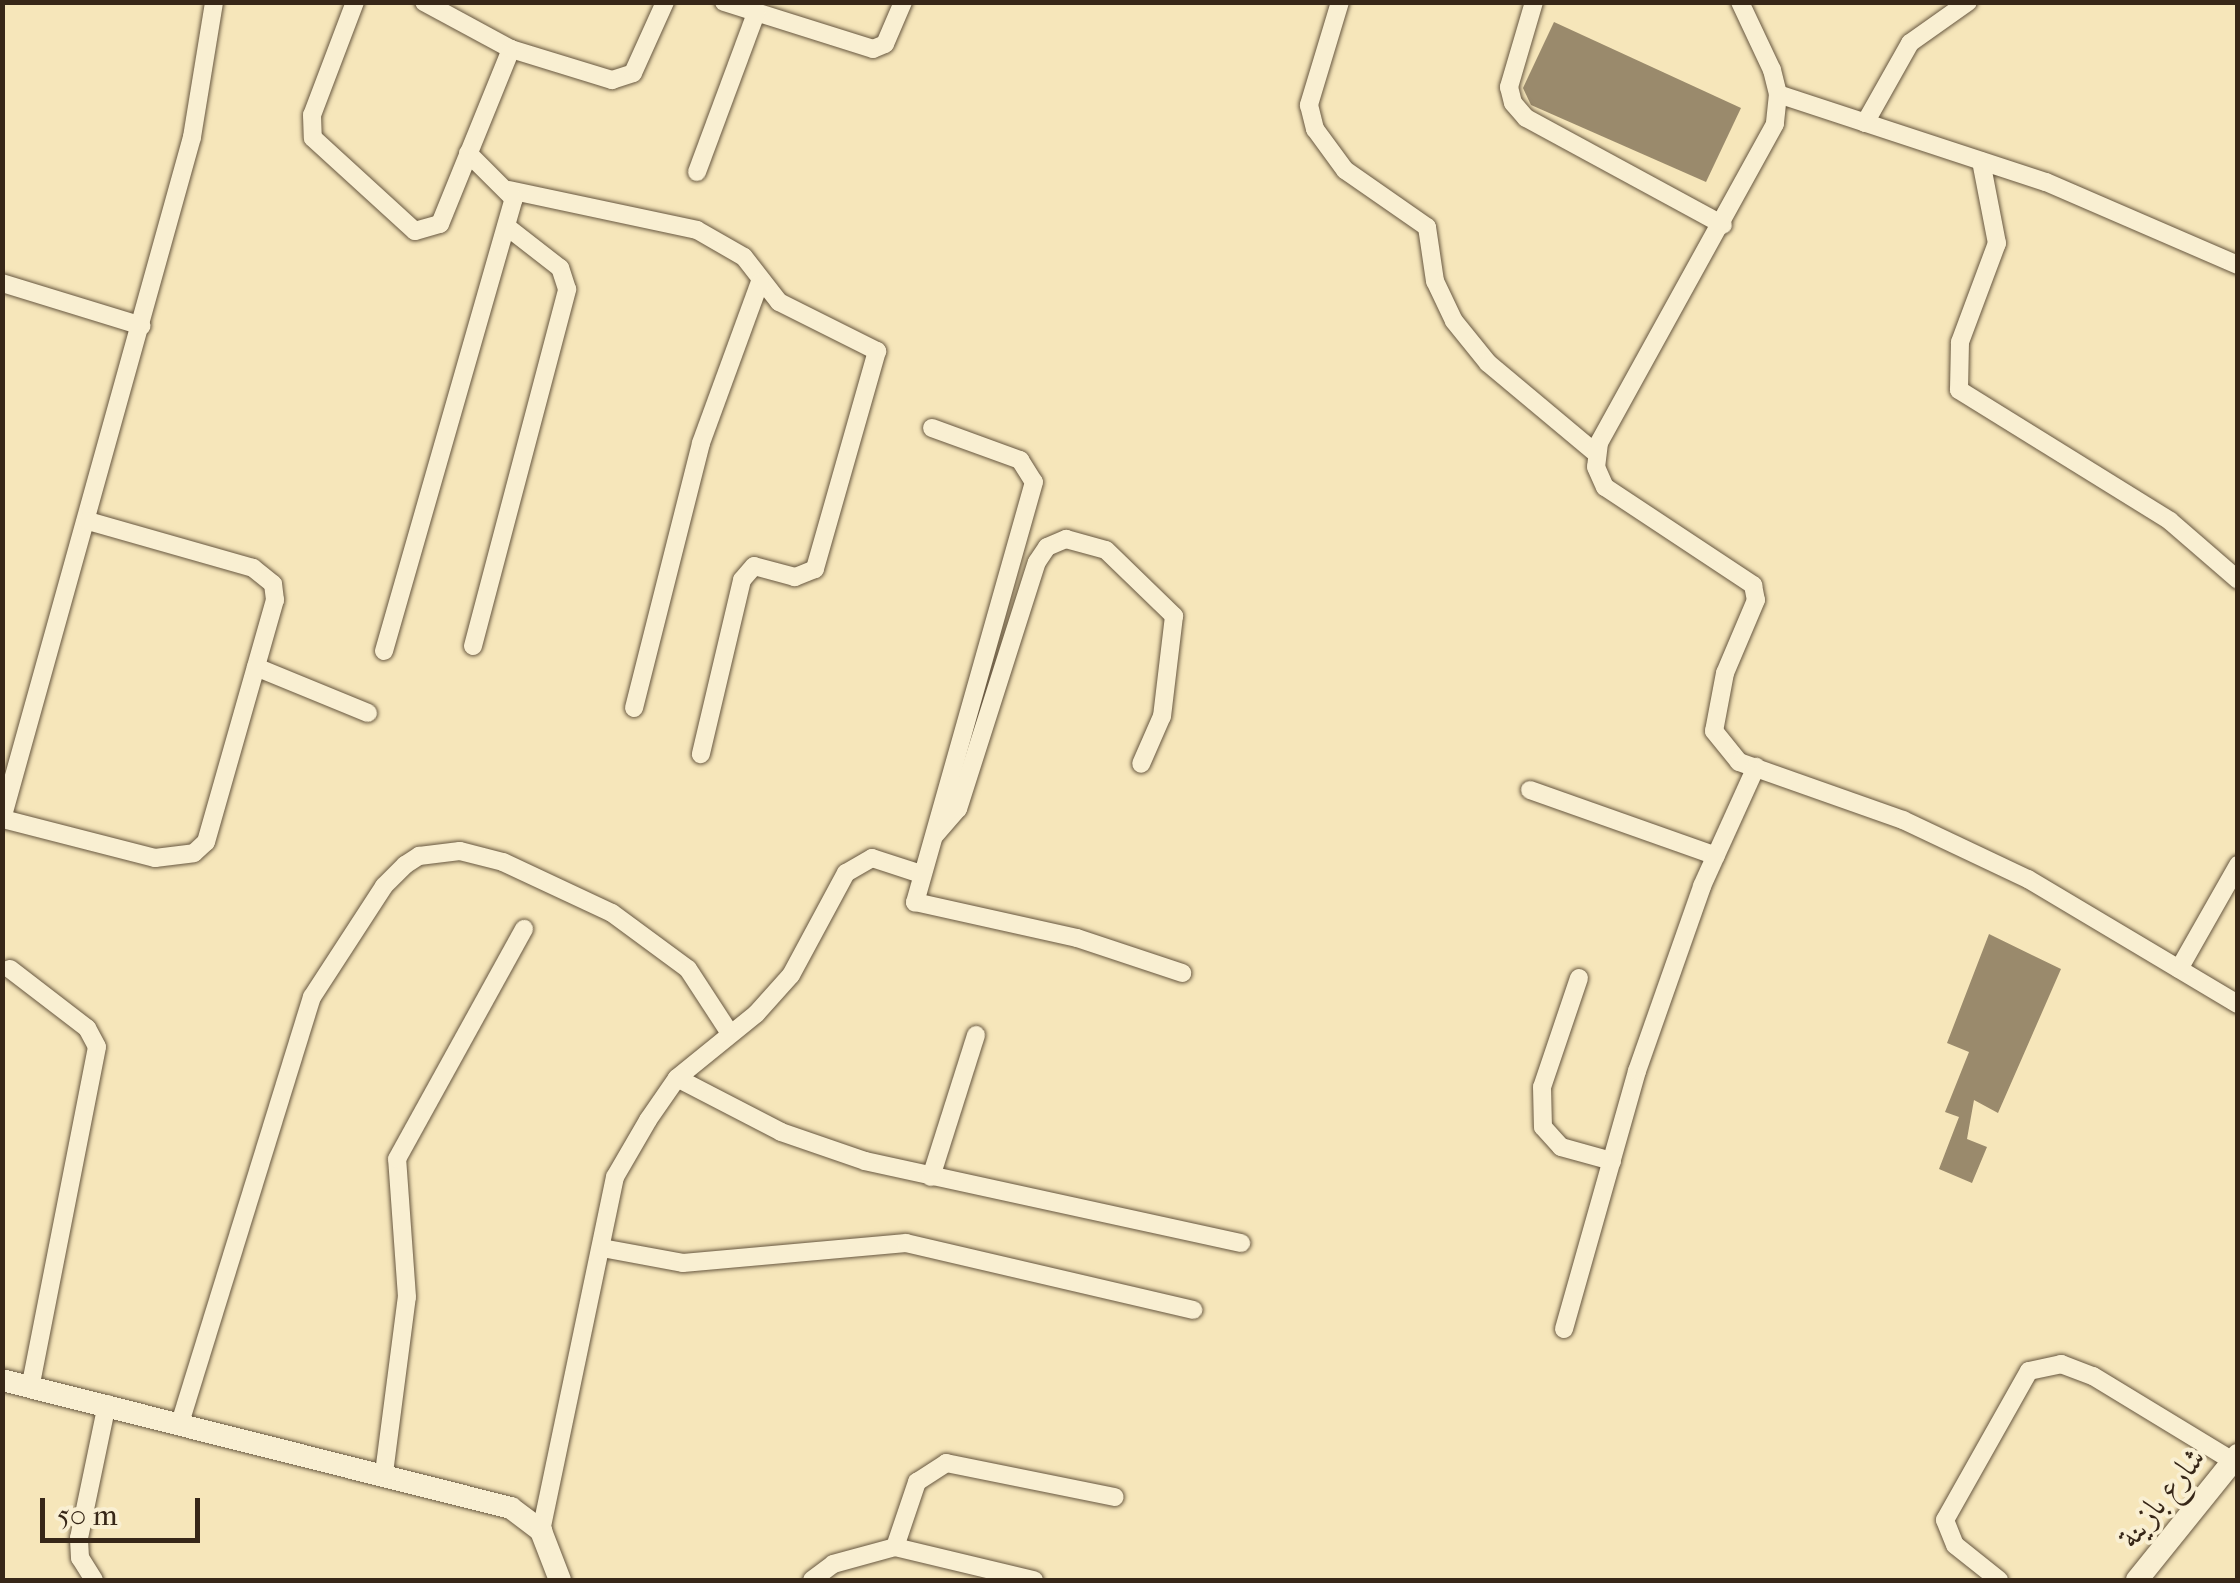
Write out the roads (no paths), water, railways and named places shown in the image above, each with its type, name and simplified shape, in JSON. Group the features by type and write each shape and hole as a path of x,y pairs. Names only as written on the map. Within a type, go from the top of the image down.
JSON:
{"street":[{"path":"88,520 265,574 275,600 206,842 194,853 155,858 3,819 192,137 214,2"},
{"path":"355,2 312,115 316,144 368,195 423,232 440,224 511,49"},
{"path":"424,2 511,49 594,78 622,78 633,73 666,2"},
{"path":"724,2 872,49 885,44 903,2"},
{"path":"1340,2 1309,105 1315,129 1345,170 1427,227 1435,282 1454,321 1488,363 1597,454 1605,486 1753,585 1756,600 1725,673 1714,732 1724,750 1756,767 1903,820 2010,870 2238,1004"},
{"path":"1534,2 1509,87 1513,103 1526,118 1722,224"},
{"path":"1597,454 1764,152 1778,94 1740,2"},
{"path":"1865,124 1910,44 1968,2"},
{"path":"698,172 756,14"},
{"path":"1778,94 1981,161 2238,265"},
{"path":"384,651 514,198 468,154"},
{"path":"1981,161 1997,243 1960,342 1959,390 2170,521 2238,580"},
{"path":"509,190 697,230 744,258 779,302 873,346 878,356 815,569 795,577 754,566 742,580 702,754"},
{"path":"473,646 566,289 560,268 506,226"},
{"path":"634,708 700,443 760,282"},
{"path":"2,284 142,326"},
{"path":"932,428 1020,460 1034,482 936,835 913,895 919,907 1077,938 1182,973"},
{"path":"936,835 958,809 1036,562 1066,538 1106,550 1174,616 1162,716 1141,764"},
{"path":"256,667 368,714"},
{"path":"1564,1329 1637,1072 1716,856 1756,767"},
{"path":"1530,790 1716,856"},
{"path":"180,1423 312,997 384,886 405,865 418,856 460,852 503,862 612,913 688,969 728,1032"},
{"path":"542,1532 615,1177 677,1078 728,1032 756,1014 791,974 855,865 872,858 921,874"},
{"path":"2179,969 2238,865"},
{"path":"384,1472 408,1297 398,1159 524,929"},
{"path":"10,969 77,1019 96,1047 30,1386"},
{"path":"1579,978 1542,1087 1543,1127 1561,1147 1612,1161"},
{"path":"931,1178 976,1035"},
{"path":"677,1078 781,1132 931,1178 1241,1243"},
{"path":"602,1248 683,1263 906,1243 1194,1310"},
{"path":"1999,1580 1954,1545 1945,1520 2030,1371 2061,1364 2092,1376 2235,1458"},
{"path":"2,1380 384,1472 511,1508 542,1532 560,1580"},
{"path":"94,1580 80,1558 79,1538 107,1404"},
{"name":"شارع بازينة","path":"2137,1580 2235,1458"},
{"path":"896,1547 917,1482 946,1463 1115,1496"},
{"path":"812,1580 833,1564 896,1547 1034,1580"}]}
